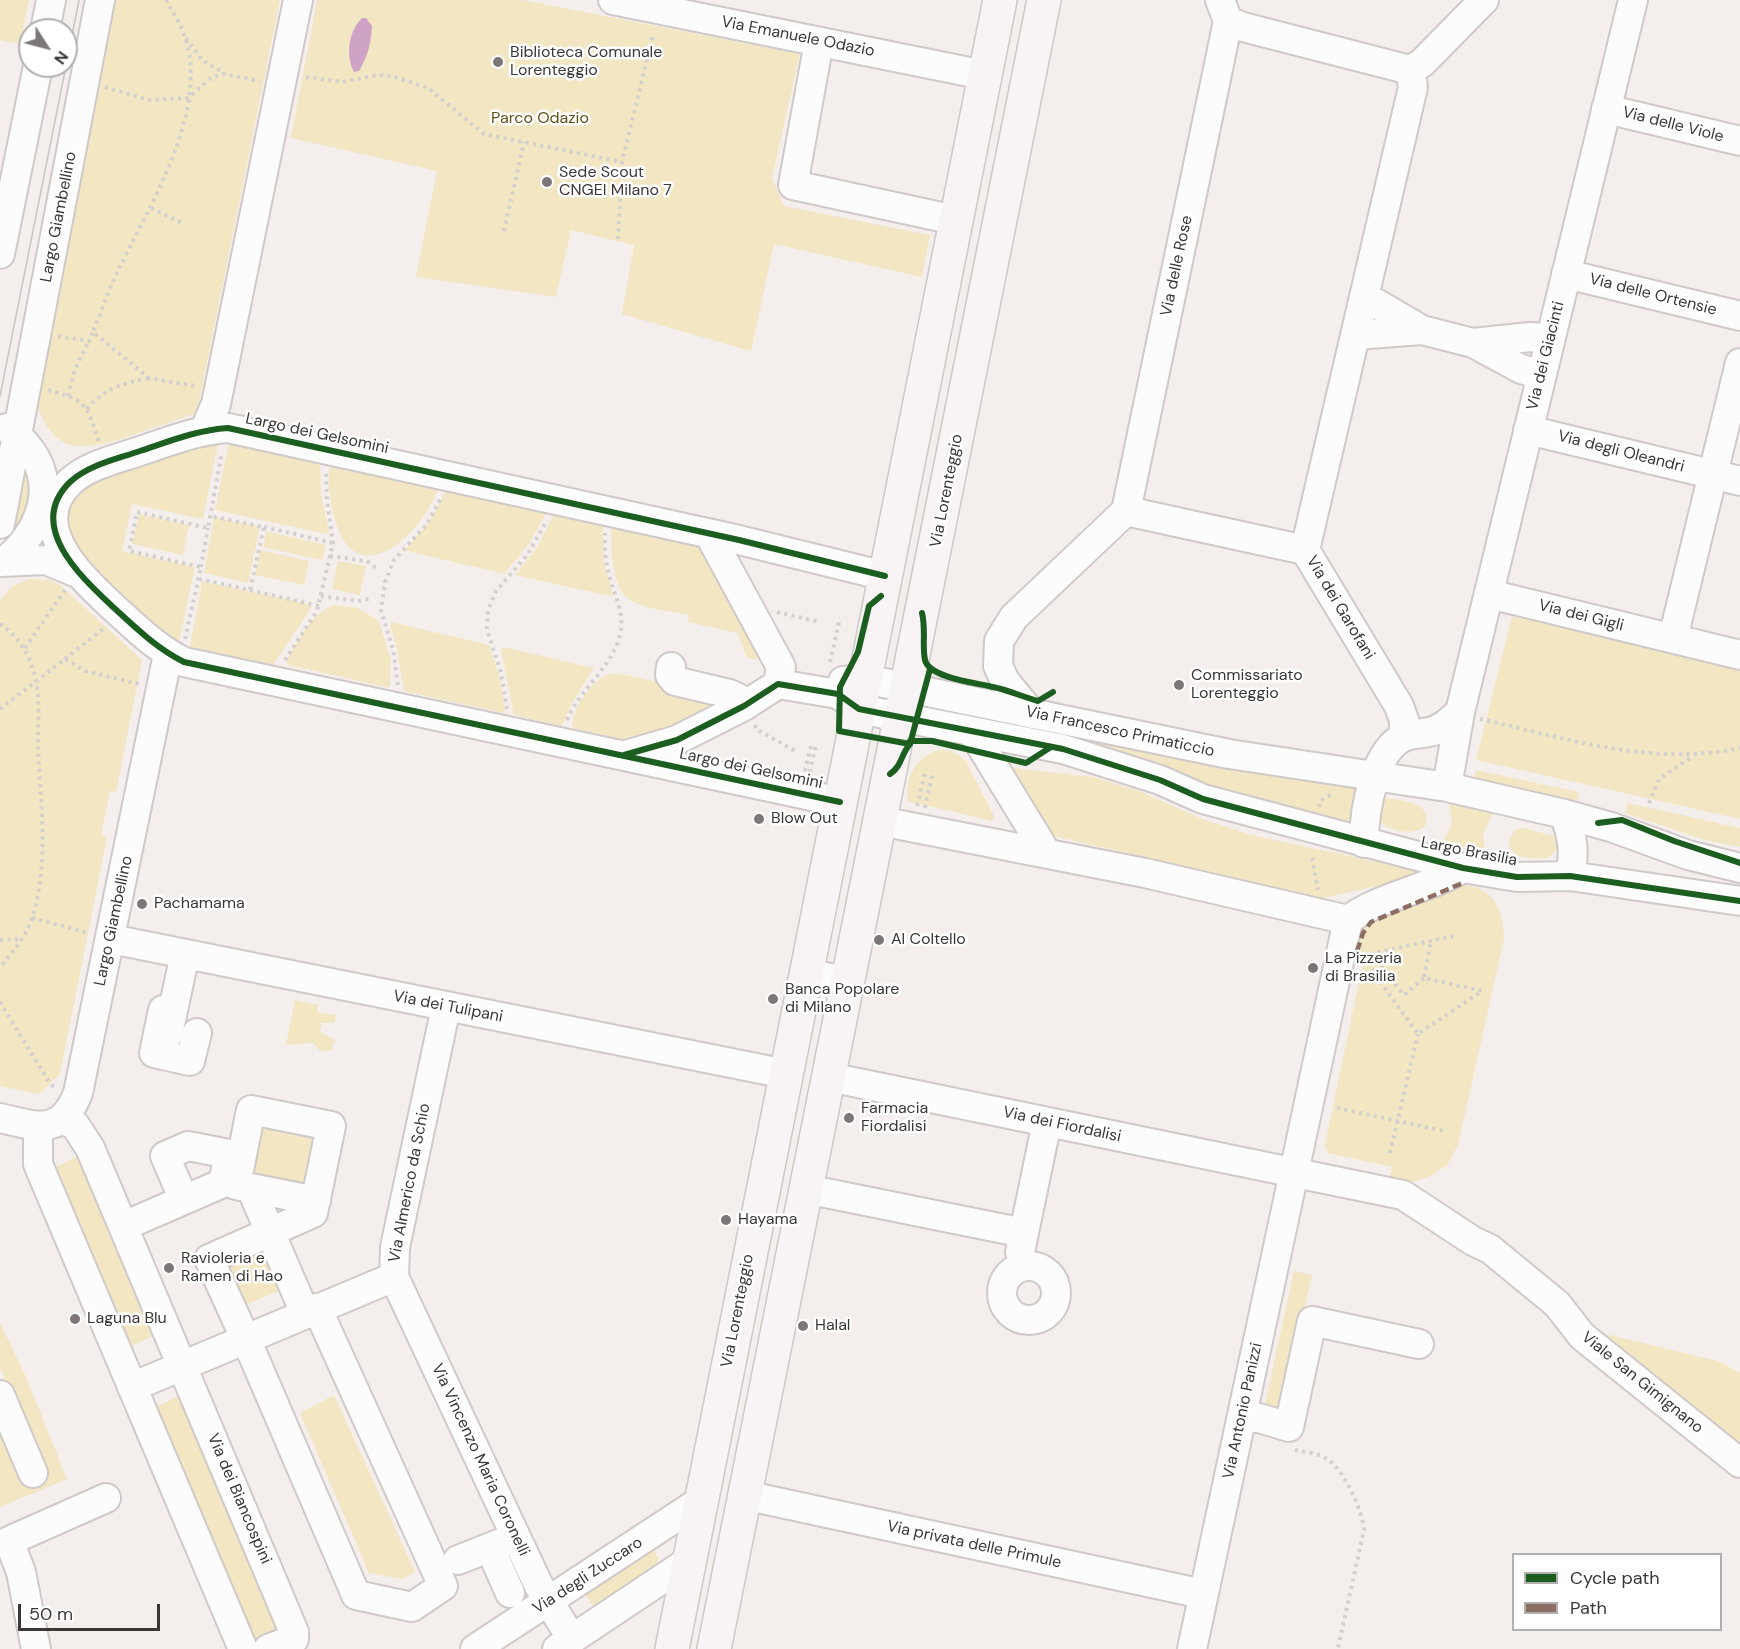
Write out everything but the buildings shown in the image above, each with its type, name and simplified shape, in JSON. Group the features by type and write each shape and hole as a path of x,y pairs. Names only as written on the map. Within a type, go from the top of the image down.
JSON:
{"main road":[{"name":"Via Lorenteggio","path":"672,1649 699,1502 1000,0"},
{"name":"Via Lorenteggio","path":"714,1649 1044,0"},
{"path":"984,75 1027,85"}],"street":[{"path":"47,18 51,0"},
{"name":"Largo Giambellino","path":"0,524 15,435 100,0"},
{"path":"214,438 216,404 298,0"},
{"name":"Via Emanuele Odazio","path":"613,0 984,75"},
{"path":"1410,70 1422,63 1484,0"},
{"name":"Via dei Giacinti","path":"1470,715 1489,594 1633,0"},
{"name":"Via delle Rose","path":"1125,511 1224,10 1410,70"},
{"path":"819,42 793,185 955,220"},
{"name":"Via dei Garofani","path":"1404,736 1404,720 1399,706 1305,550 1413,87 1410,70"},
{"path":"0,254 36,78"},
{"name":"Via delle Viole","path":"1606,109 1740,141"},
{"name":"Via delle Ortensie","path":"1566,274 1740,316"},
{"path":"1364,296 1422,330 1473,343 1521,369 1542,375"},
{"path":"1355,335 1422,330"},
{"path":"1473,343 1530,336 1551,338"},
{"path":"1673,639 1726,478 1740,363"},
{"name":"Largo dei Gelsomini","path":"15,435 68,463 79,465 104,454 214,438 228,428 709,534 885,576"},
{"name":"Via degli Oleandri","path":"1528,430 1726,478"},
{"name":"Largo dei Gelsomini","path":"2,561 27,540 43,506 42,477 15,435"},
{"name":"Largo dei Gelsomini","path":"72,578 54,526 56,502 70,482 104,454"},
{"path":"1032,714 1005,681 998,666 999,641 1014,617 1125,511 1305,550"},
{"path":"709,534 779,675 838,694 862,694"},
{"name":"Largo dei Gelsomini","path":"2,561 46,560 72,578 158,649 175,649 184,662 840,802"},
{"name":"Via dei Gigli","path":"1489,594 1740,655"},
{"name":"Largo Giambellino","path":"53,1113 72,1109 78,1093 103,937 175,649"},
{"path":"671,667 670,675 675,681 730,694 738,698 749,713"},
{"name":"Largo dei Gelsomini","path":"621,756 677,740 749,713 779,675"},
{"name":"Via Francesco Primaticcio","path":"862,694 905,703 1032,714 1228,754 1376,775"},
{"name":"Via Francesco Primaticcio","path":"905,703 972,731 1063,749 1160,780 1203,800 1364,843"},
{"path":"1364,843 1364,816 1376,775 1387,752 1404,736 1437,730 1470,715"},
{"path":"1447,787 1470,715"},
{"path":"1063,749 1062,737 1077,722"},
{"path":"972,731 1047,854"},
{"path":"1376,775 1447,787 1564,814 1611,827 1688,855 1740,867"},
{"path":"1564,814 1573,838 1574,858 1570,876 1740,901"},
{"path":"880,821 1145,873 1348,920 1295,1173"},
{"name":"Largo Brasilia","path":"1364,843 1463,868 1517,877 1570,876"},
{"name":"Largo Brasilia","path":"1348,920 1361,910 1444,880 1463,868"},
{"name":"Via dei Tulipani","path":"103,937 786,1074"},
{"path":"164,1055 185,954"},
{"path":"806,973 848,982"},
{"name":"Via Almerico da Schio","path":"183,1365 394,1277 395,1247 446,1007"},
{"path":"163,1010 154,1053 190,1061 196,1033"},
{"name":"Via dei Fiordalisi","path":"829,1077 1295,1173"},
{"path":"244,1187 251,1110 331,1126 314,1213 270,1232 208,1259 356,1595 412,1607 443,1586 311,1311 270,1232 244,1187"},
{"path":"0,1118 53,1113 38,1164 243,1649"},
{"name":"Via dei Biancospini","path":"53,1113 75,1125 85,1136 294,1632 294,1639 268,1649"},
{"path":"1018,1268 1047,1122"},
{"name":"Viale San Gimignano","path":"1295,1173 1403,1195 1473,1241 1490,1249 1557,1304 1582,1336 1740,1463"},
{"name":"Via Antonio Panizzi","path":"1192,1649 1295,1173"},
{"path":"126,1231 244,1187 316,1201"},
{"path":"806,1189 1024,1233"},
{"path":"126,1231 184,1200"},
{"name":"Via Vincenzo Maria Coronelli","path":"394,1277 516,1537 549,1601 565,1644"},
{"path":"1242,1417 1259,1418 1289,1427 1312,1321 1419,1344"},
{"path":"132,1387 183,1365"},
{"path":"0,1395 33,1473"},
{"name":"Via privata delle Primule","path":"744,1496 1203,1594"},
{"path":"36,1649 21,1572 9,1540 106,1498"},
{"name":"Via degli Zuccaro","path":"475,1649 699,1502"},
{"path":"458,1560 516,1537"},
{"path":"490,1548 510,1593"},
{"path":"565,1644 689,1561"}],"path":[{"path":"166,0 185,36 202,60 224,74 264,82"},
{"path":"618,239 622,162 653,34"},
{"path":"68,396 75,369 176,148 188,98 190,68 185,36"},
{"path":"96,83 149,100 188,98 212,77 224,74"},
{"path":"301,76 344,82 377,75 392,76 428,88 484,134 622,162"},
{"path":"504,231 524,142"},
{"path":"151,207 182,223"},
{"path":"93,332 149,378"},
{"path":"57,336 89,341"},
{"path":"87,409 98,396 122,383 149,378 203,387"},
{"path":"46,390 76,398 87,409 104,454"},
{"path":"175,649 199,579 210,516 214,438"},
{"path":"281,668 319,606 333,543 326,491 327,463"},
{"path":"397,694 395,658 381,610 385,582 394,560 427,524 445,489"},
{"path":"507,717 503,682 487,629 488,610 498,587 539,537 551,511"},
{"path":"201,567 129,551 137,512 208,528"},
{"path":"210,516 333,543"},
{"path":"564,730 578,698 613,653 621,629 620,605 605,553 606,524"},
{"path":"250,590 264,527"},
{"path":"330,556 367,561 376,568"},
{"path":"25,649 72,578"},
{"path":"199,579 319,606"},
{"path":"321,596 358,601 369,599"},
{"path":"765,609 820,622"},
{"path":"828,672 840,618"},
{"path":"0,624 17,637 25,649 36,682 42,838 40,873 32,918 22,939 0,968"},
{"path":"0,709 110,624"},
{"path":"65,659 84,670 143,685"},
{"path":"749,713 756,729 797,752"},
{"path":"1470,715 1619,750 1694,756 1740,748"},
{"path":"808,769 814,743"},
{"path":"1649,803 1659,779 1694,756"},
{"path":"918,803 926,769"},
{"path":"926,804 933,771"},
{"path":"1318,810 1321,800 1341,788"},
{"path":"1312,858 1320,899"},
{"path":"32,918 103,937"},
{"path":"1370,954 1453,936"},
{"path":"0,940 22,939"},
{"path":"1370,954 1404,995 1424,978 1431,941"},
{"path":"1370,954 1373,972 1418,1034"},
{"path":"1390,1153 1399,1123 1418,1034 1482,991 1424,978"},
{"path":"0,1002 49,1082 53,1113"},
{"path":"1337,1108 1444,1131"},
{"path":"1289,1448 1320,1455 1331,1461 1351,1492 1363,1520 1364,1530 1338,1648"}],"green space":[{"path":"0,0 29,0 25,18 18,18 18,44 0,40"},
{"path":"113,0 280,0 197,413 114,441 85,446 62,441 52,433 36,403"},
{"name":"Parco Odazio","path":"317,0 523,0 800,54 772,178 784,206 930,235 922,277 774,244 751,351 622,314 634,245 571,230 556,297 416,277 437,171 291,138"},
{"path":"230,437 320,462 321,495 329,531 327,534 215,510"},
{"path":"219,438 203,519 132,504 122,551 195,567 177,644 166,638 79,556 63,518 80,485"},
{"path":"28,456 40,486 10,541"},
{"path":"330,465 438,489 429,507 403,540 387,550 371,555 356,553 344,540 334,516 329,490"},
{"path":"446,490 547,512 529,544 504,574 407,551 406,549 430,521"},
{"path":"139,514 189,525 183,555 132,544"},
{"path":"554,514 603,525 604,561 613,597 515,575 538,546"},
{"path":"214,517 260,527 248,583 204,573"},
{"path":"612,527 665,533 704,548 760,642 756,660 747,657 738,633 688,622 689,615 643,606 624,595 619,587 614,566 611,545"},
{"path":"266,531 326,545 322,560 263,547"},
{"path":"260,550 309,561 304,585 255,575"},
{"path":"338,561 366,566 360,595 332,589"},
{"path":"29,579 50,580 60,585 142,660 116,792 110,791 101,835 107,837 60,1074 39,1094 0,1086 0,601 11,587"},
{"path":"202,581 309,604 312,607 273,665 190,647"},
{"path":"334,605 357,608 379,621 391,661 390,688 286,663 312,621 318,614"},
{"path":"1512,616 1740,670 1740,819 1476,760"},
{"path":"392,622 489,645 500,678 505,711 503,713 404,691 397,649 390,625"},
{"path":"503,647 594,668 572,703 561,726 514,715 501,649"},
{"path":"610,674 622,674 720,696 724,701 643,744 607,739 608,736 573,728 575,713 584,696 596,682"},
{"path":"1070,732 1363,784 1352,804 1350,815 1352,827 1250,804 1123,752 1071,739 1068,735"},
{"path":"939,750 952,751 965,760 994,816 992,821 908,801 908,785 913,770 924,757"},
{"path":"1004,767 1093,777 1139,791 1205,820 1252,835 1423,872 1423,876 1323,898 1044,834"},
{"path":"1476,770 1579,792 1577,801 1474,779"},
{"path":"1388,798 1416,804 1425,812 1425,826 1407,832 1394,830 1382,824 1378,820 1383,800"},
{"path":"1449,803 1493,813 1483,834 1485,853 1443,842 1452,823"},
{"path":"1628,803 1740,828 1740,847 1705,840 1625,813"},
{"path":"1523,828 1554,836 1558,849 1548,858 1528,858 1517,855 1512,851 1509,839 1516,829"},
{"path":"1462,885 1482,890 1490,895 1502,918 1504,939 1458,1145 1447,1165 1431,1176 1412,1182 1389,1180 1392,1167 1328,1153 1325,1145 1364,958 1352,955 1358,938 1368,924 1380,914 1411,899"},
{"path":"295,1000 318,1005 317,1012 336,1015 334,1023 322,1023 320,1032 335,1040 331,1051 320,1051 313,1043 286,1045"},
{"path":"251,1124 319,1128 308,1186 251,1179"},
{"path":"80,1156 156,1335 129,1347 52,1168"},
{"path":"257,1241 288,1287 238,1308 218,1259"},
{"path":"1294,1271 1312,1275 1282,1412 1264,1409"},
{"path":"0,1323 27,1379 67,1479 0,1507 0,1425 43,1470 0,1368"},
{"path":"1602,1335 1718,1361 1740,1373 1740,1451"},
{"path":"182,1395 282,1628 253,1641 153,1408"},
{"path":"334,1395 415,1572 402,1579 369,1573 300,1413"},
{"path":"649,1545 658,1557 656,1571 595,1609 582,1589"}],"shaded area":[{"path":"362,18 366,18 372,26 371,38 359,71 354,72 349,51 351,36"}],"tram line":[{"path":"75,18 79,0"},
{"path":"0,396 64,78"}],"marked path":[{"path":"1357,951 1363,933 1371,922 1465,882"}],"cycle path":[{"path":"840,802 184,662 147,637 86,581 63,550 55,533 53,516 58,499 70,482 85,471 184,436 228,428 739,540 885,576"},
{"path":"881,596 869,606 858,652 840,687 839,731 910,744"},
{"path":"922,613 925,660 928,666 935,671 955,679 999,688 1038,701 1053,692"},
{"path":"890,774 897,767 910,744 930,669"},
{"path":"624,755 677,740 744,706 778,684 838,694 859,709 1063,749 1160,780 1203,799 1463,868 1517,877 1570,876 1740,901"},
{"path":"910,741 932,741 1026,763 1051,747"},
{"path":"1598,823 1622,820 1674,841 1740,863"}],"place":[{"name":"Biblioteca Comunale Lorenteggio","path":"498,62"},
{"name":"Sede Scout CNGEI Milano 7","path":"547,182"},
{"name":"Commissariato Lorenteggio","path":"1179,685"},
{"name":"Blow Out","path":"759,819"},
{"name":"Pachamama","path":"142,904"},
{"name":"Al Coltello","path":"879,940"},
{"name":"La Pizzeria di Brasilia","path":"1313,968"},
{"name":"Banca Popolare di Milano","path":"773,999"},
{"name":"Farmacia Fiordalisi","path":"849,1118"},
{"name":"Hayama","path":"726,1220"},
{"name":"Ravioleria e Ramen di Hao","path":"169,1268"},
{"name":"Laguna Blu","path":"75,1319"},
{"name":"Halal","path":"803,1326"}]}
